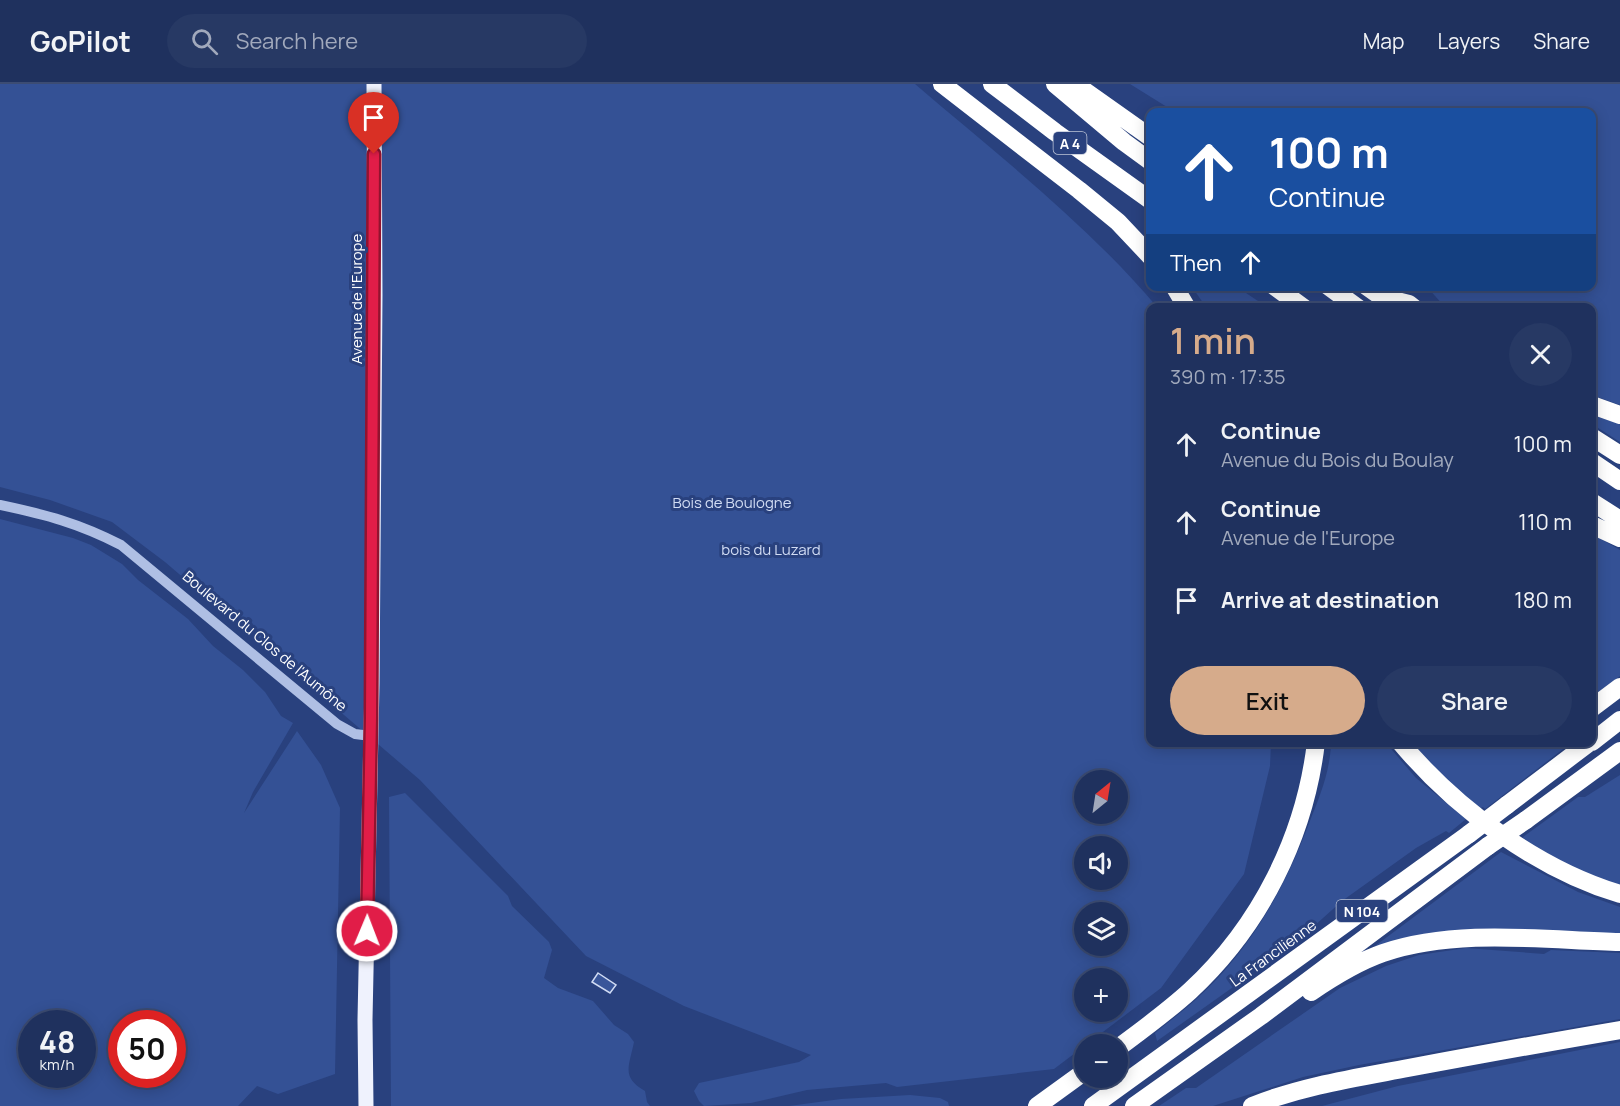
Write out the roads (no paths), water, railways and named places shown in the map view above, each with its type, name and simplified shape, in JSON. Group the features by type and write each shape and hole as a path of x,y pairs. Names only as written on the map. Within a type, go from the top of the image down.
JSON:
{"highway":[{"path":"942,84 1118,222 1146,252"},
{"name":"A 4","path":"992,84 1146,197"},
{"name":"A 4","path":"1055,84 1146,158"},
{"path":"1070,84 1082,89 1146,134"},
{"path":"1281,291 1297,303"},
{"path":"1335,291 1351,303"},
{"path":"1373,291 1389,302"},
{"path":"1596,406 1620,415"},
{"path":"1596,440 1620,455"},
{"path":"1596,465 1620,481"},
{"path":"1596,505 1620,520"},
{"path":"1596,527 1620,538"},
{"path":"1596,705 1620,687"},
{"name":"La Francilienne","path":"1596,738 1620,720"},
{"path":"1128,1040 1170,1008 1207,975 1263,902 1287,855 1296,830 1312,771 1315,747"},
{"path":"1405,747 1443,788 1494,829 1554,866 1620,894"},
{"name":"La Francilienne","path":"1093,1106 1469,834 1584,747"},
{"path":"1134,1106 1261,1016 1488,846 1620,751"},
{"path":"1261,1016 1290,1005 1364,961 1417,944 1480,938 1620,942"},
{"path":"1252,1106 1282,1094 1356,1078 1620,1030"},
{"path":"1037,1106 1074,1079"}],"main road":[{"name":"Avenue de l'Europe","path":"371,736 375,295 374,84"},
{"path":"366,1106 365,1008 371,736"}],"street":[{"name":"Boulevard du Clos de l'Aumône","path":"0,505 57,517 121,545 337,724 355,734 371,736"}],"park label":[{"name":"Bois de Boulogne","path":"732,502"},
{"name":"bois du Luzard","path":"771,549"}]}
